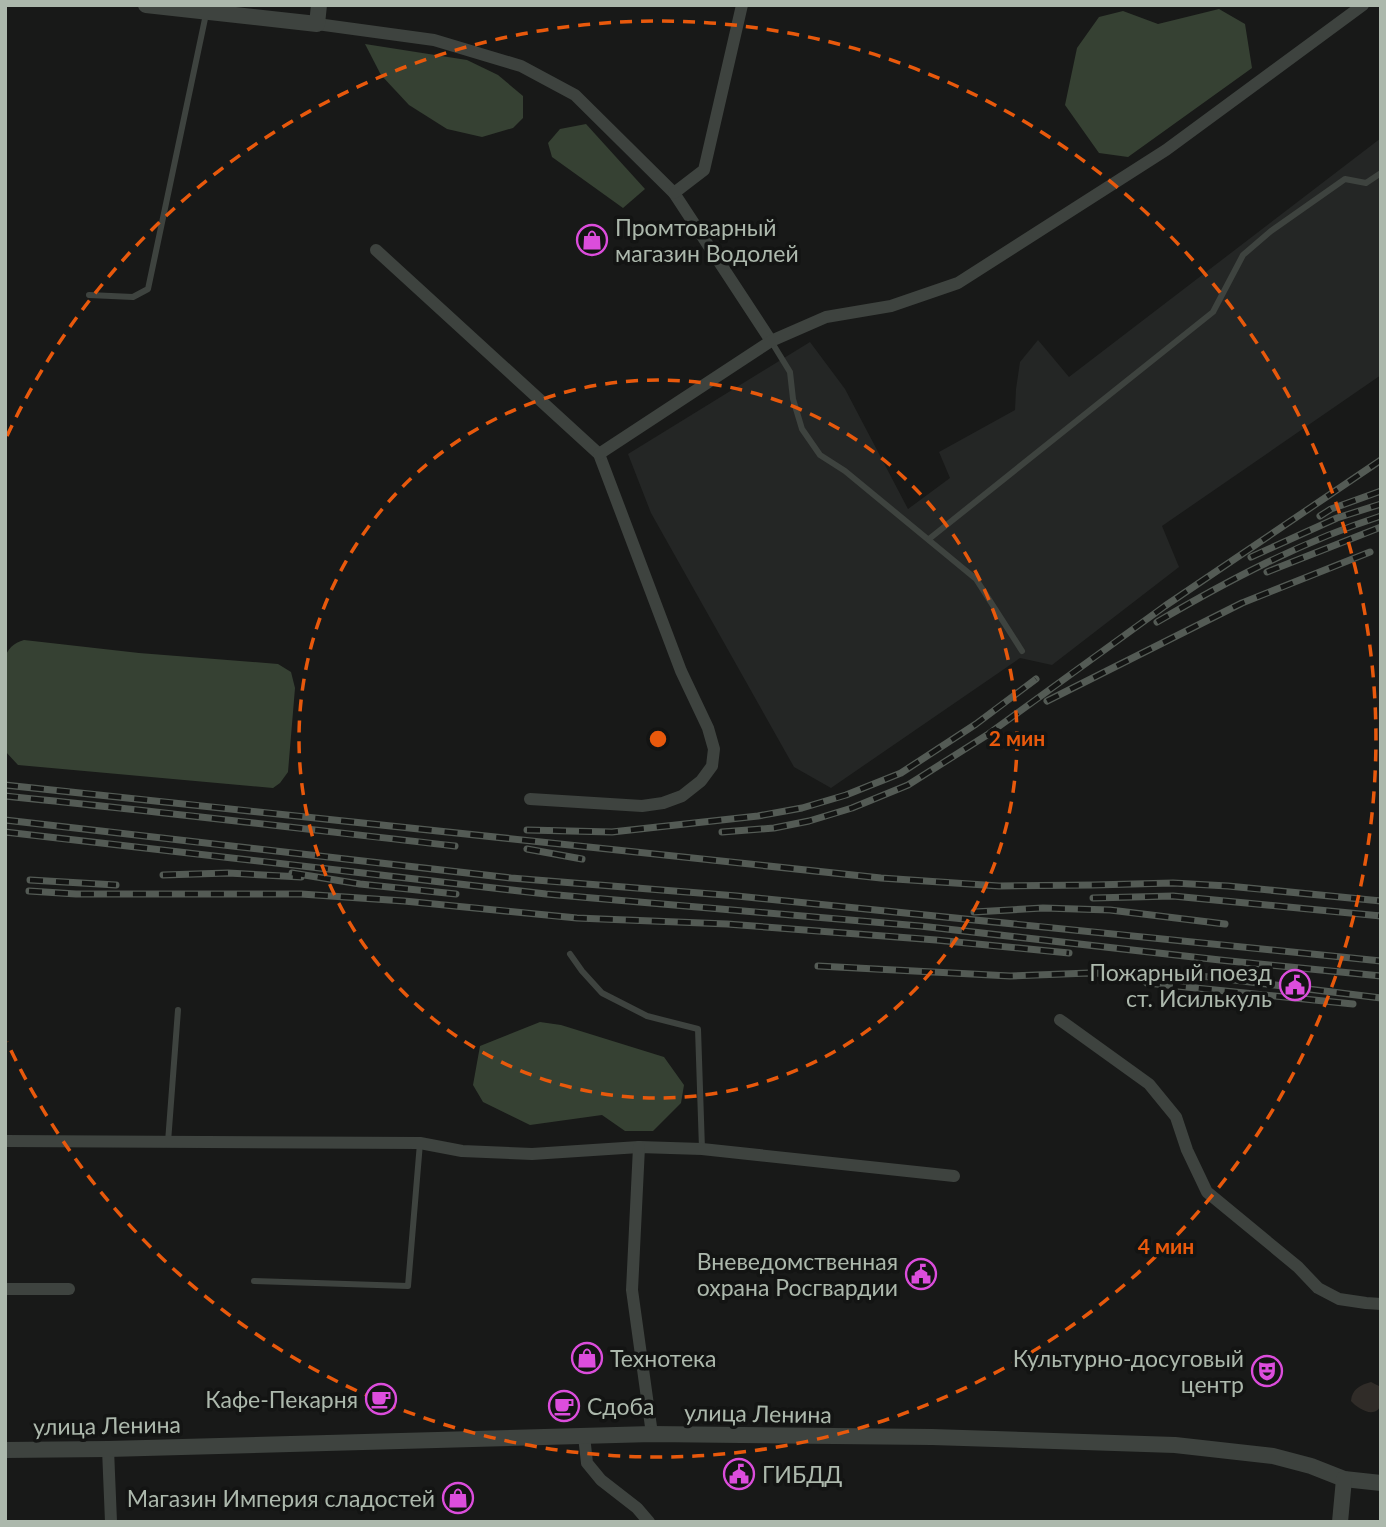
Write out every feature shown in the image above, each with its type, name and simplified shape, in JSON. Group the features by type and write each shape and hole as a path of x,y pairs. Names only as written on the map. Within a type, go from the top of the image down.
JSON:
{"street":[{"path":"146,5 435,40 521,66 575,95 674,193 771,341"},
{"path":"317,24 319,5"},
{"path":"674,193 704,170 742,5"},
{"path":"599,454 771,341 826,317 891,306 958,283 1166,150 1363,5"},
{"path":"376,250 599,454 681,671 708,728 714,749 712,766 701,781 682,796 663,803 642,806 530,799"},
{"path":"1060,1020 1149,1084 1176,1118 1187,1150 1207,1192 1298,1267 1318,1288 1339,1299 1381,1304"},
{"path":"5,1141 420,1143 462,1151 532,1154 639,1147 702,1149 954,1176"},
{"path":"639,1147 632,1290 652,1434"},
{"path":"5,1289 69,1289"},
{"name":"улица Ленина","path":"5,1450 652,1434 932,1437 1175,1445 1273,1456 1311,1466 1344,1479 1381,1483"},
{"path":"584,1436 587,1463 601,1480 637,1508 649,1522"},
{"path":"108,1448 111,1522"},
{"path":"1340,1522 1344,1479"}],"lane":[{"path":"89,295 133,297 148,289 206,12"},
{"path":"929,539 1213,312 1243,255 1271,231 1345,179 1366,183 1381,173"},
{"path":"771,341 790,372 793,399 802,429 820,455 845,471 976,579 1022,651"},
{"path":"570,954 602,993 647,1016 698,1029 702,1149"},
{"path":"168,1142 178,1010"},
{"path":"254,1281 408,1286 420,1143"}],"shaded area":[{"path":"1219,9 1245,24 1252,68 1128,157 1099,153 1065,105 1077,48 1099,17 1123,11 1158,24"},
{"path":"365,44 467,60 498,75 523,96 523,118 513,128 482,137 447,129 409,105 381,75"},
{"path":"586,124 645,189 623,208 552,157 548,143 560,129"},
{"path":"1381,138 1381,375 1162,526 1179,567 1052,665 1020,658 831,788 794,767 651,513 628,454 810,342 845,389 908,509 950,478 939,452 1015,410 1020,362 1038,340 1069,377"},
{"path":"24,640 139,653 278,664 291,672 295,688 288,772 273,788 18,765 5,751 5,660 11,647"},
{"path":"540,1022 561,1025 664,1057 684,1085 681,1103 653,1131 625,1131 602,1115 530,1125 483,1102 473,1085 480,1046"},
{"path":"1371,1382 1381,1387 1381,1405 1375,1412 1357,1407 1351,1401 1357,1388"}],"railway":[{"path":"722,832 774,828 809,821 852,808 908,785 987,735 1165,606 1381,460"},
{"path":"1320,516 1331,509 1381,491"},
{"path":"1251,557 1337,518 1381,504"},
{"path":"1157,622 1266,563 1381,516"},
{"path":"1267,572 1381,527"},
{"path":"1047,701 1242,603 1370,552"},
{"path":"527,830 612,832 758,816 802,808 846,795 901,773 976,724 1036,679"},
{"path":"5,785 881,878 999,886 1173,883 1381,901"},
{"path":"5,796 455,846"},
{"path":"5,820 511,878 737,896 1381,961"},
{"path":"5,832 546,894 920,926 1381,976"},
{"path":"527,849 582,859"},
{"path":"163,875 228,873 301,877"},
{"path":"292,873 360,884 456,894"},
{"path":"30,880 116,885"},
{"path":"29,891 76,894 301,894 577,918 727,924 1069,953"},
{"path":"1093,898 1173,896 1381,916"},
{"path":"974,912 1043,908 1110,910 1225,924"},
{"path":"818,966 1010,976 1175,974 1381,998"},
{"path":"1147,983 1353,1004"}],"place":[{"name":"Промтоварный магазин Водолей","path":"592,240"},
{"name":"Пожарный поезд ст. Исилькуль","path":"1295,985"},
{"name":"Вневедомственная охрана Росгвардии","path":"921,1274"},
{"name":"Технотека","path":"587,1358"},
{"name":"Культурно-досуговый центр","path":"1267,1371"},
{"name":"Кафе-Пекарня","path":"381,1399"},
{"name":"Сдоба","path":"564,1406"},
{"name":"ГИБДД","path":"739,1474"},
{"name":"Магазин Империя сладостей","path":"458,1498"}]}
